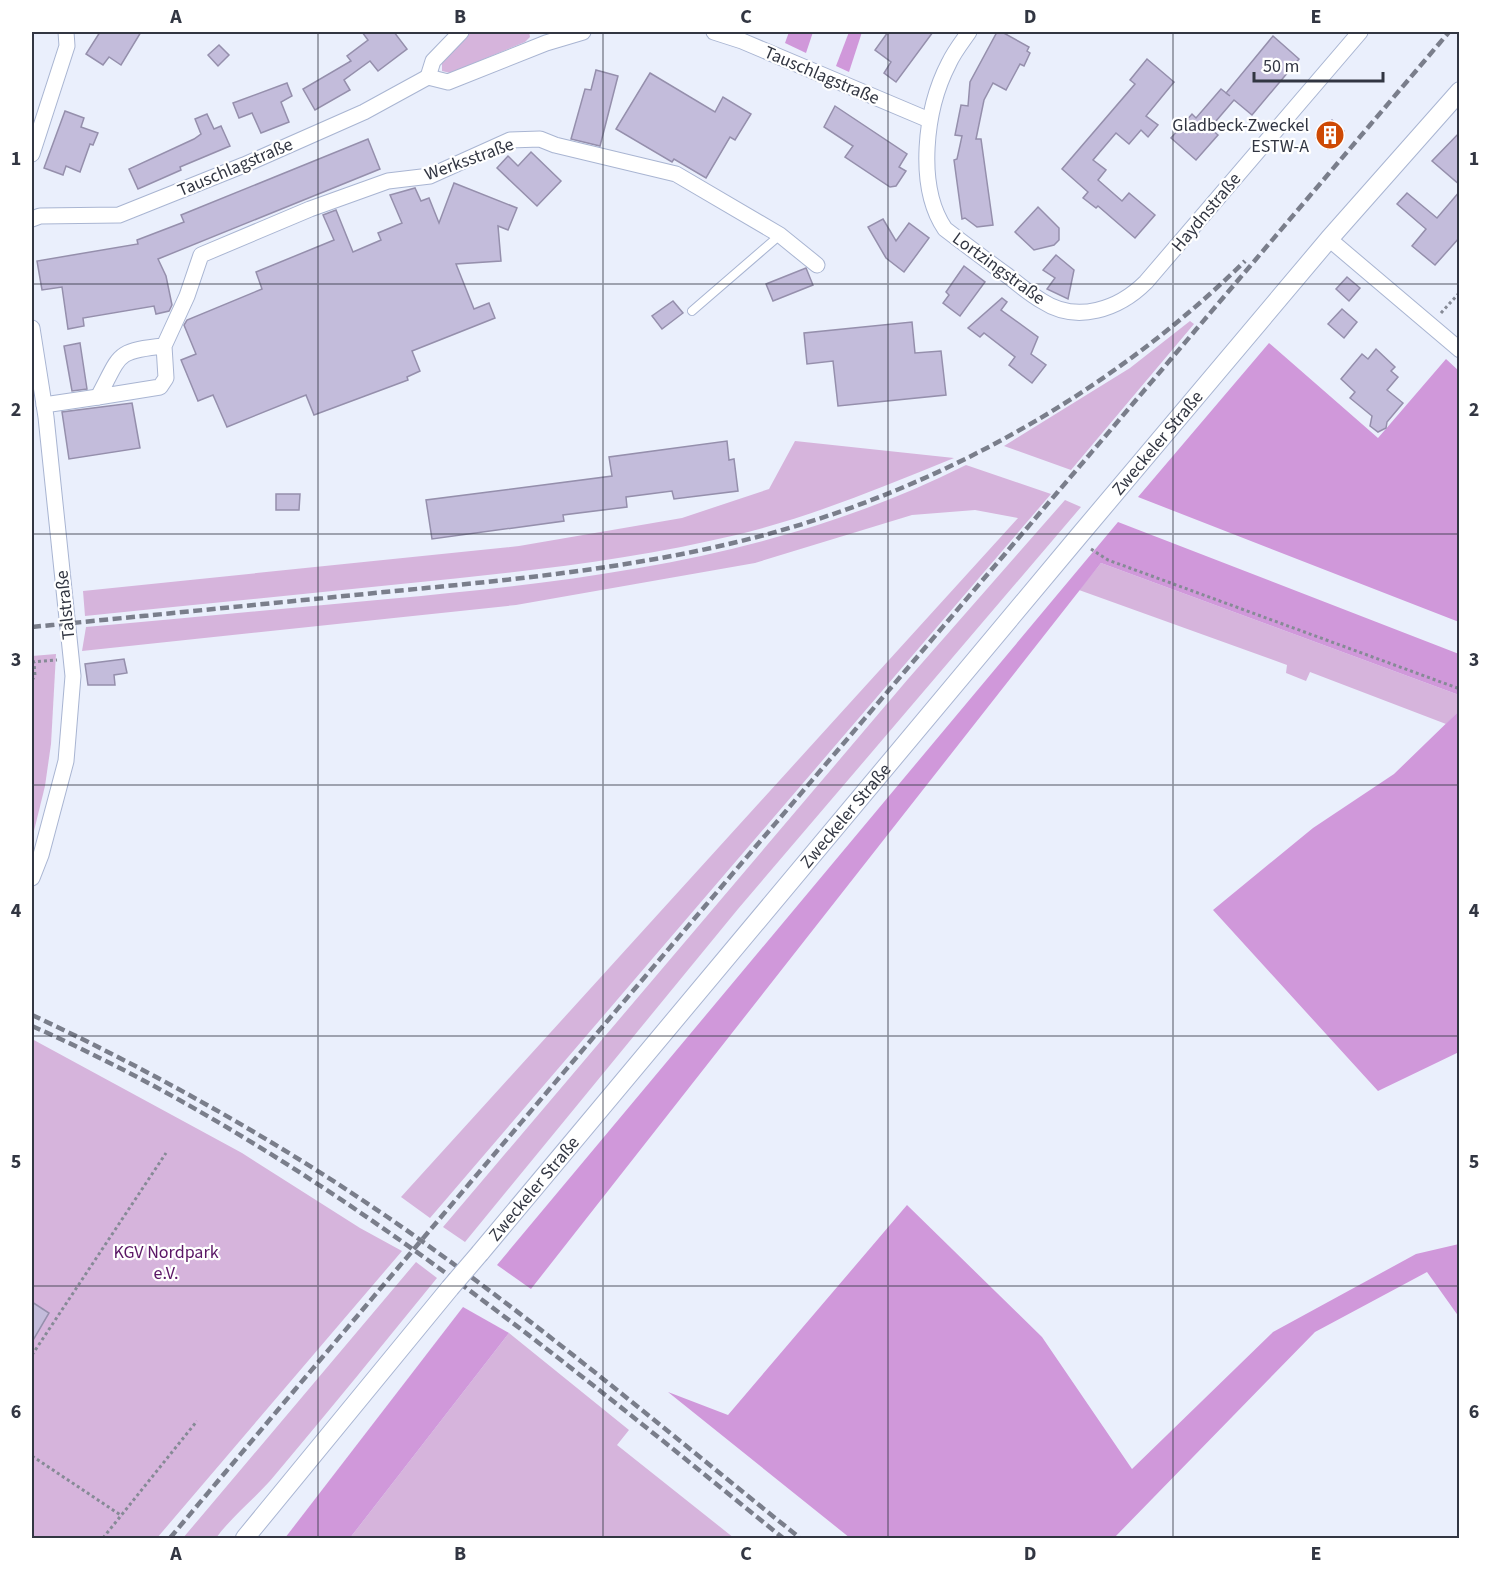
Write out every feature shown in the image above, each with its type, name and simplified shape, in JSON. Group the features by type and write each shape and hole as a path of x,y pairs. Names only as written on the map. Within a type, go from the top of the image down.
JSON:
{"street":[{"path":"32,154 67,39 77,32"},
{"path":"461,32 433,61 428,77 448,82 542,37 583,32"},
{"name":"Tauschlagstraße","path":"714,32 929,120"},
{"name":"Lortzingstraße","path":"969,32 948,64 929,120 930,198 934,213 945,229 1043,303 1064,311 1097,311 1126,299 1146,282"},
{"name":"Haydnstraße","path":"1146,282 1360,32"},
{"name":"Tauschlagstraße","path":"32,219 40,216 119,215 244,165 353,117 428,77"},
{"name":"Zweckeler Straße","path":"245,1539 450,1288 1078,537 1329,239 1456,95"},
{"name":"Werksstraße","path":"44,405 160,387 166,378 164,346 187,296 201,255 310,209 388,181 430,176 510,140 540,139 555,145 675,174 780,235 817,265"},
{"path":"1329,239 1460,350"},
{"name":"Talstraße","path":"32,328 44,405 73,676 66,761 41,855 32,878"},
{"path":"98,397 122,354 131,350 164,346"}],"lane":[{"path":"692,311 780,235"}],"path":[{"path":"1430,325 1460,292"},
{"path":"1078,537 1108,561 1460,689"},
{"path":"32,680 35,676 33,662 71,658"},
{"path":"32,1355 166,1153"},
{"path":"103,1539 197,1421"},
{"path":"32,1456 122,1516"}],"green space":[{"path":"469,32 529,32 530,37 525,42 450,73 442,71 442,60"},
{"path":"1190,321 1194,324 1071,470 1004,446 1130,368"},
{"path":"795,441 954,458 846,501 764,528 653,552 485,575 85,616 83,591 519,546 682,518 769,489"},
{"path":"966,465 1051,494 430,1218 401,1197 1018,518 975,510 912,515 755,563 516,605 82,651 86,627 464,592 612,573 756,543 827,522 897,496"},
{"path":"1065,500 1081,507 738,909 465,1242 443,1227 908,679"},
{"path":"1101,563 1459,695 1459,711 1446,724 1310,672 1306,681 1286,673 1287,665 1079,590"},
{"path":"56,654 51,744 45,786 32,839 32,656"},
{"name":"KGV Nordpark e.V.","path":"32,1039 242,1153 360,1228 402,1251 157,1538 32,1538"},
{"path":"416,1262 437,1278 275,1475 216,1538 183,1538"},
{"path":"509,1333 629,1430 617,1445 734,1538 350,1538"}],"shaded area":[{"path":"789,32 813,32 806,53 785,43"},
{"path":"849,32 862,32 849,72 836,66"},
{"path":"1269,343 1378,438 1446,359 1459,371 1459,622 1138,497"},
{"path":"1118,522 1459,654 1459,695 1101,563 531,1289 497,1265"},
{"path":"1459,711 1459,1052 1378,1091 1213,910 1313,828 1394,774"},
{"path":"907,1205 1042,1337 1132,1469 1273,1332 1416,1254 1459,1244 1459,1317 1427,1272 1315,1332 1114,1538 850,1538 668,1392 728,1415"},
{"path":"463,1307 509,1333 350,1538 285,1538"}],"building":[{"path":"100,32 141,32 121,65 109,57 103,65 86,54"},
{"path":"362,32 394,32 407,49 378,71 370,61 344,80 350,90 315,110 303,89 351,61 347,56 368,40"},
{"path":"888,32 933,32 896,82 884,73 891,62 875,50"},
{"path":"997,32 1002,32 1029,47 1027,51 1030,53 1024,66 1020,64 1006,90 993,83 984,100 976,139 981,139 993,225 977,227 965,218 962,219 954,160 957,159 962,136 955,135 961,105 968,106 970,82"},
{"path":"1273,36 1299,59 1252,115 1234,100 1210,128 1218,135 1196,160 1171,138 1192,114 1196,118 1221,89 1226,93"},
{"path":"219,45 229,55 218,66 208,55"},
{"path":"1147,59 1174,82 1146,116 1158,125 1148,137 1141,130 1129,144 1116,133 1093,160 1106,170 1098,180 1122,201 1129,193 1155,215 1135,238 1098,206 1096,208 1083,198 1088,192 1062,169 1135,84 1130,80"},
{"path":"596,70 618,76 600,146 571,139 585,89 591,90"},
{"path":"650,73 715,112 723,97 751,114 735,140 730,137 706,178 674,159 672,162 616,129"},
{"path":"287,83 292,96 281,102 289,122 261,133 252,113 239,118 233,103"},
{"path":"835,106 907,154 899,167 906,171 896,186 890,187 845,157 853,146 824,127"},
{"path":"65,111 84,118 81,127 98,133 93,145 90,144 80,172 66,166 63,175 44,168"},
{"path":"207,114 214,129 221,126 230,146 180,167 181,170 138,189 129,169 194,139 201,134 195,119"},
{"name":"Gladbeck-Zweckel ESTW-A","path":"1332,120 1344,131 1328,149 1316,138"},
{"path":"1460,132 1460,185 1432,161"},
{"path":"368,139 380,169 158,259 166,276 172,305 169,311 156,314 154,306 83,318 84,326 68,329 62,287 42,290 37,261 138,244 137,240 184,222 181,215"},
{"path":"531,152 561,181 537,206 497,168 508,156 518,166"},
{"path":"454,183 517,208 508,230 498,226 501,261 456,264 474,309 489,303 495,318 412,351 420,371 407,377 408,380 314,415 306,395 227,427 213,395 198,401 181,360 196,354 184,325 187,320 262,289 256,272 334,240 323,215 336,210 353,252 381,240 378,233 402,223 390,195 415,188 421,201 429,198 439,223"},
{"path":"1460,191 1460,237 1435,265 1412,246 1426,229 1397,204 1407,193 1437,218"},
{"path":"1038,207 1059,228 1059,240 1054,245 1034,250 1015,232"},
{"path":"883,219 896,241 909,223 929,238 904,272 886,258 868,227"},
{"path":"1056,255 1074,270 1068,299 1047,289 1055,278 1043,270"},
{"path":"964,266 985,282 960,316 943,303 949,295 946,292"},
{"path":"806,268 813,285 773,301 766,284"},
{"path":"1347,277 1360,288 1349,301 1336,289"},
{"path":"1002,298 1007,302 1001,310 1038,337 1031,354 1046,365 1032,383 1009,365 1015,357 984,333 980,337 968,328"},
{"path":"673,301 683,313 662,329 652,316"},
{"path":"1342,309 1357,322 1344,338 1328,324"},
{"path":"912,322 915,353 941,351 946,395 838,406 833,361 807,364 804,333"},
{"path":"80,343 87,389 72,391 64,346"},
{"path":"1376,349 1395,367 1391,371 1398,377 1387,390 1403,403 1387,422 1386,428 1378,432 1370,426 1372,416 1350,398 1355,392 1341,379 1362,354 1368,359"},
{"path":"132,403 140,448 69,459 62,412"},
{"path":"727,441 729,460 734,459 738,491 674,499 672,491 626,497 627,507 563,515 564,521 432,539 426,500 612,476 609,457"},
{"path":"276,494 300,494 299,510 276,510"},
{"path":"124,659 127,673 114,675 115,685 88,685 85,664"},
{"path":"32,1302 49,1313 32,1342"}],"railway":[{"path":"170,1538 1449,32"},
{"path":"32,627 567,572 652,560 737,542 807,523 876,498 944,469 1010,436 1073,398 1134,356 1191,310 1245,261"},
{"path":"32,1015 213,1108 386,1216 544,1333 800,1538"},
{"path":"32,1026 135,1076 234,1132 330,1192 424,1257 516,1325 783,1538"}],"place":[{"name":"Gladbeck-Zweckel ESTW-A","path":"1330,135"}]}
